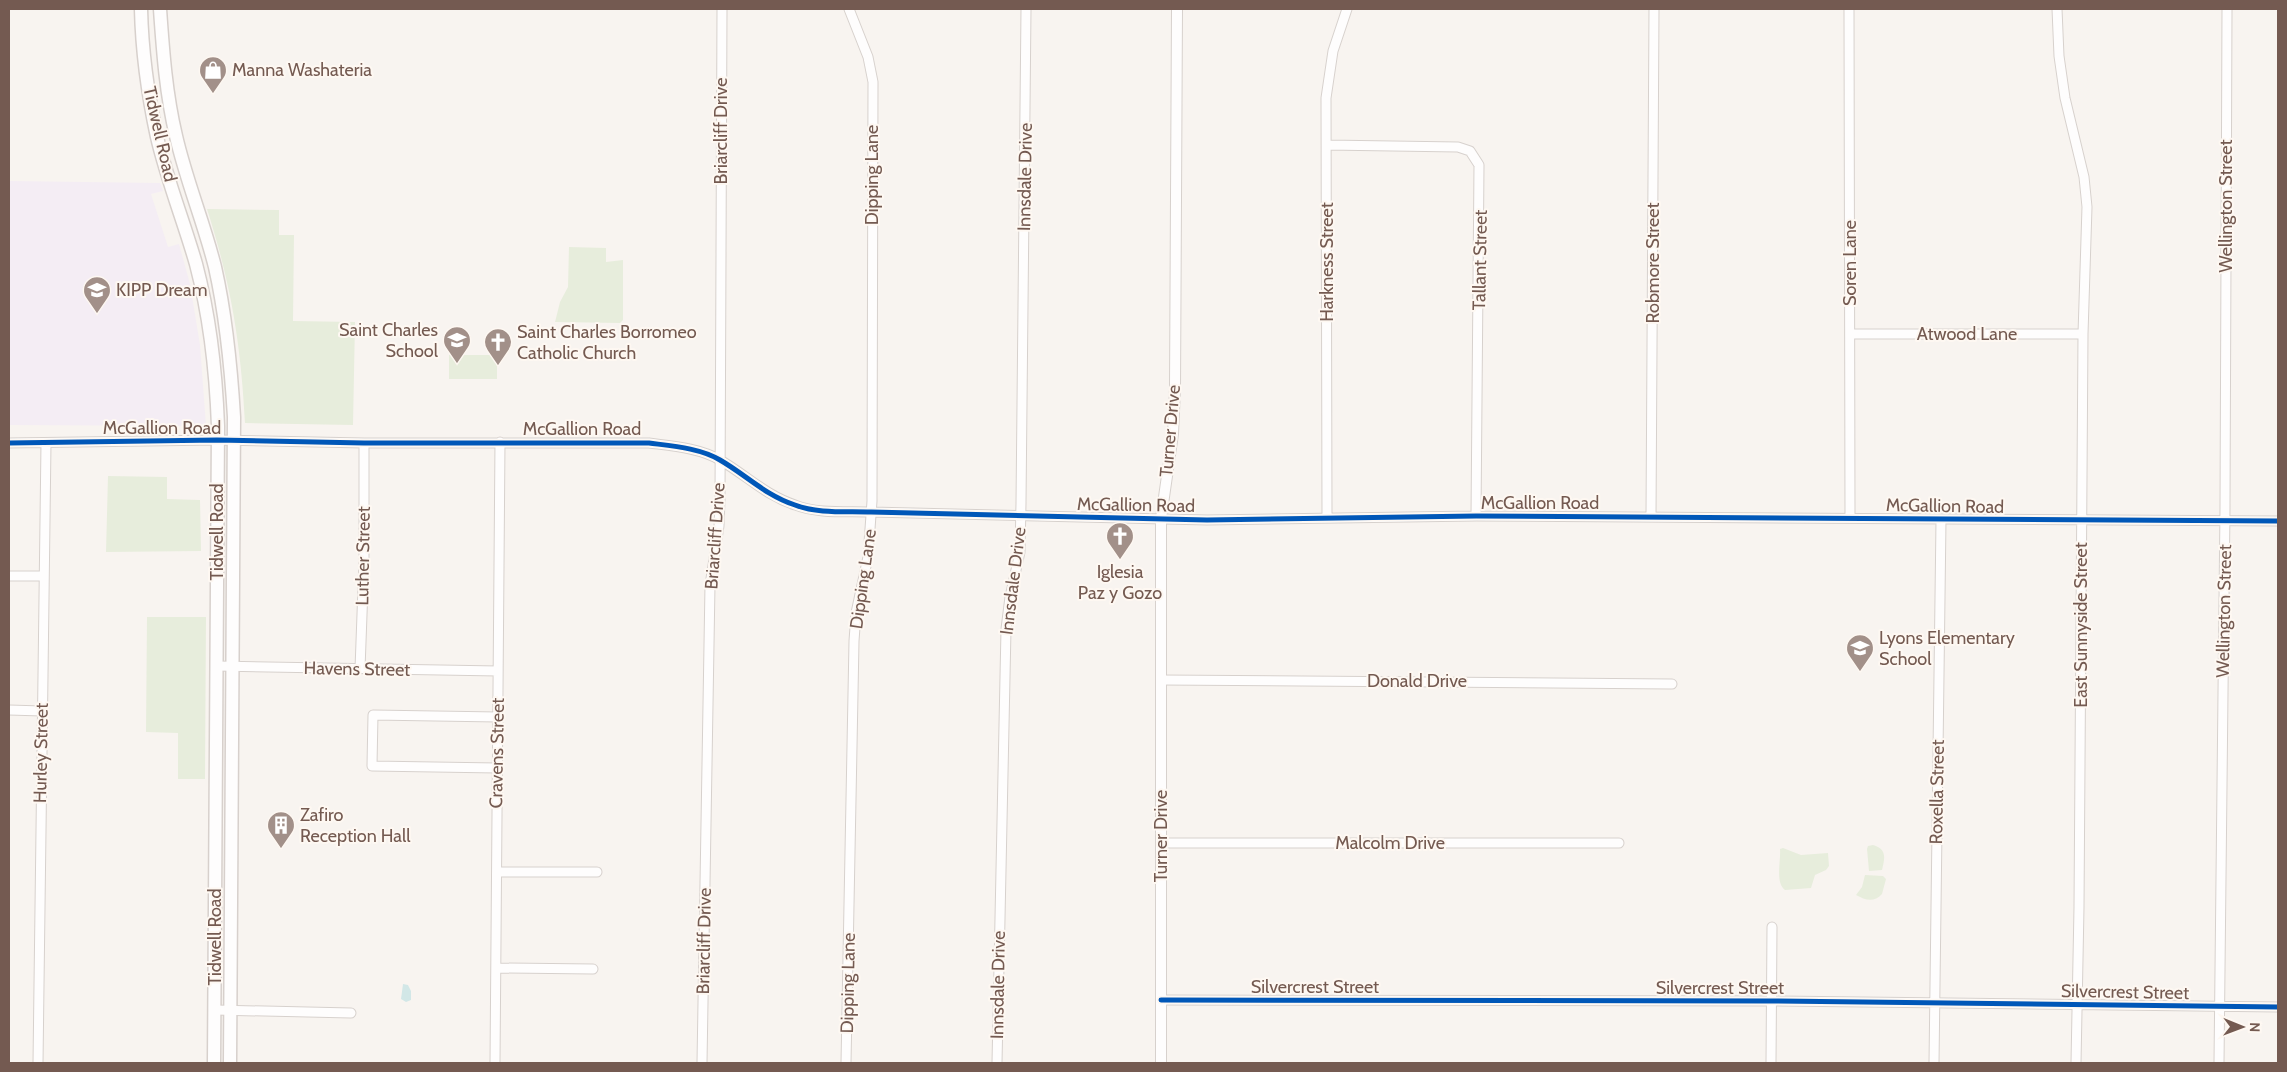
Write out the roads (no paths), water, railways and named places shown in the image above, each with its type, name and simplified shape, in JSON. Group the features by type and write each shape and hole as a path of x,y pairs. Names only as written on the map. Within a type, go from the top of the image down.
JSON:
{"main road":[{"name":"Tidwell Road","path":"141,9 145,67 157,136 196,266 216,383 214,1063"},
{"name":"Tidwell Road","path":"160,9 163,66 176,137 214,265 222,302 230,354 236,441 230,1063"},
{"path":"145,67 163,66"},
{"path":"176,201 196,201"},
{"path":"204,306 222,302"},
{"path":"216,826 232,826"}],"street":[{"name":"Briarcliff Drive","path":"702,1063 710,585 719,526 722,9"},
{"name":"Dipping Lane","path":"846,1063 854,641 856,613 868,557 871,512 873,82 868,57 849,9"},
{"name":"Innsdale Drive","path":"997,1063 1006,629 1010,597 1020,552 1021,516 1026,9"},
{"name":"Turner Drive","path":"1161,1063 1162,518 1173,434 1175,389 1177,9"},
{"name":"Harkness Street","path":"1327,518 1326,98 1333,51 1347,9"},
{"name":"Robmore Street","path":"1651,517 1654,9"},
{"name":"Soren Lane","path":"1849,9 1850,518"},
{"name":"East Sunnyside Street","path":"2058,9 2059,56 2065,98 2084,177 2087,208 2083,334 2076,1063"},
{"name":"Wellington Street","path":"2219,1063 2227,9"},
{"name":"Tallant Street","path":"1327,145 1458,147 1470,152 1479,165 1476,516"},
{"name":"Atwood Lane","path":"1850,334 2083,334"},
{"name":"McGallion Road","path":"9,442 217,440 364,444 500,442 649,443 687,448 719,459 776,498 798,506 824,511 1207,520 1476,516 2278,521"},
{"name":"Cravens Street","path":"495,1063 500,442"},
{"name":"Hurley Street","path":"38,1063 46,443"},
{"name":"Luther Street","path":"360,669 364,560 364,444"},
{"name":"Roxella Street","path":"1934,1063 1941,520"},
{"path":"9,576 44,576"},
{"name":"Havens Street","path":"216,666 498,671"},
{"name":"Donald Drive","path":"1161,680 1614,682 1672,684"},
{"path":"9,710 42,711"},
{"path":"497,768 372,766 373,715 498,717"},
{"name":"Malcolm Drive","path":"1162,843 1619,843"},
{"path":"496,872 597,872"},
{"path":"1771,1063 1772,927"},
{"path":"496,968 593,969"},
{"name":"Silvercrest Street","path":"1161,1000 1771,1001 2219,1007 2278,1006"},
{"path":"215,1010 351,1013"}],"place":[{"name":"Manna Washateria","path":"213,94"},
{"name":"KIPP Dream","path":"97,314"},
{"name":"Saint Charles School","path":"457,364"},
{"name":"Saint Charles Borromeo Catholic Church","path":"498,366"},
{"name":"Iglesia Paz y Gozo","path":"1120,560"},
{"name":"Lyons Elementary School","path":"1860,672"},
{"name":"Zafiro Reception Hall","path":"281,849"}]}
